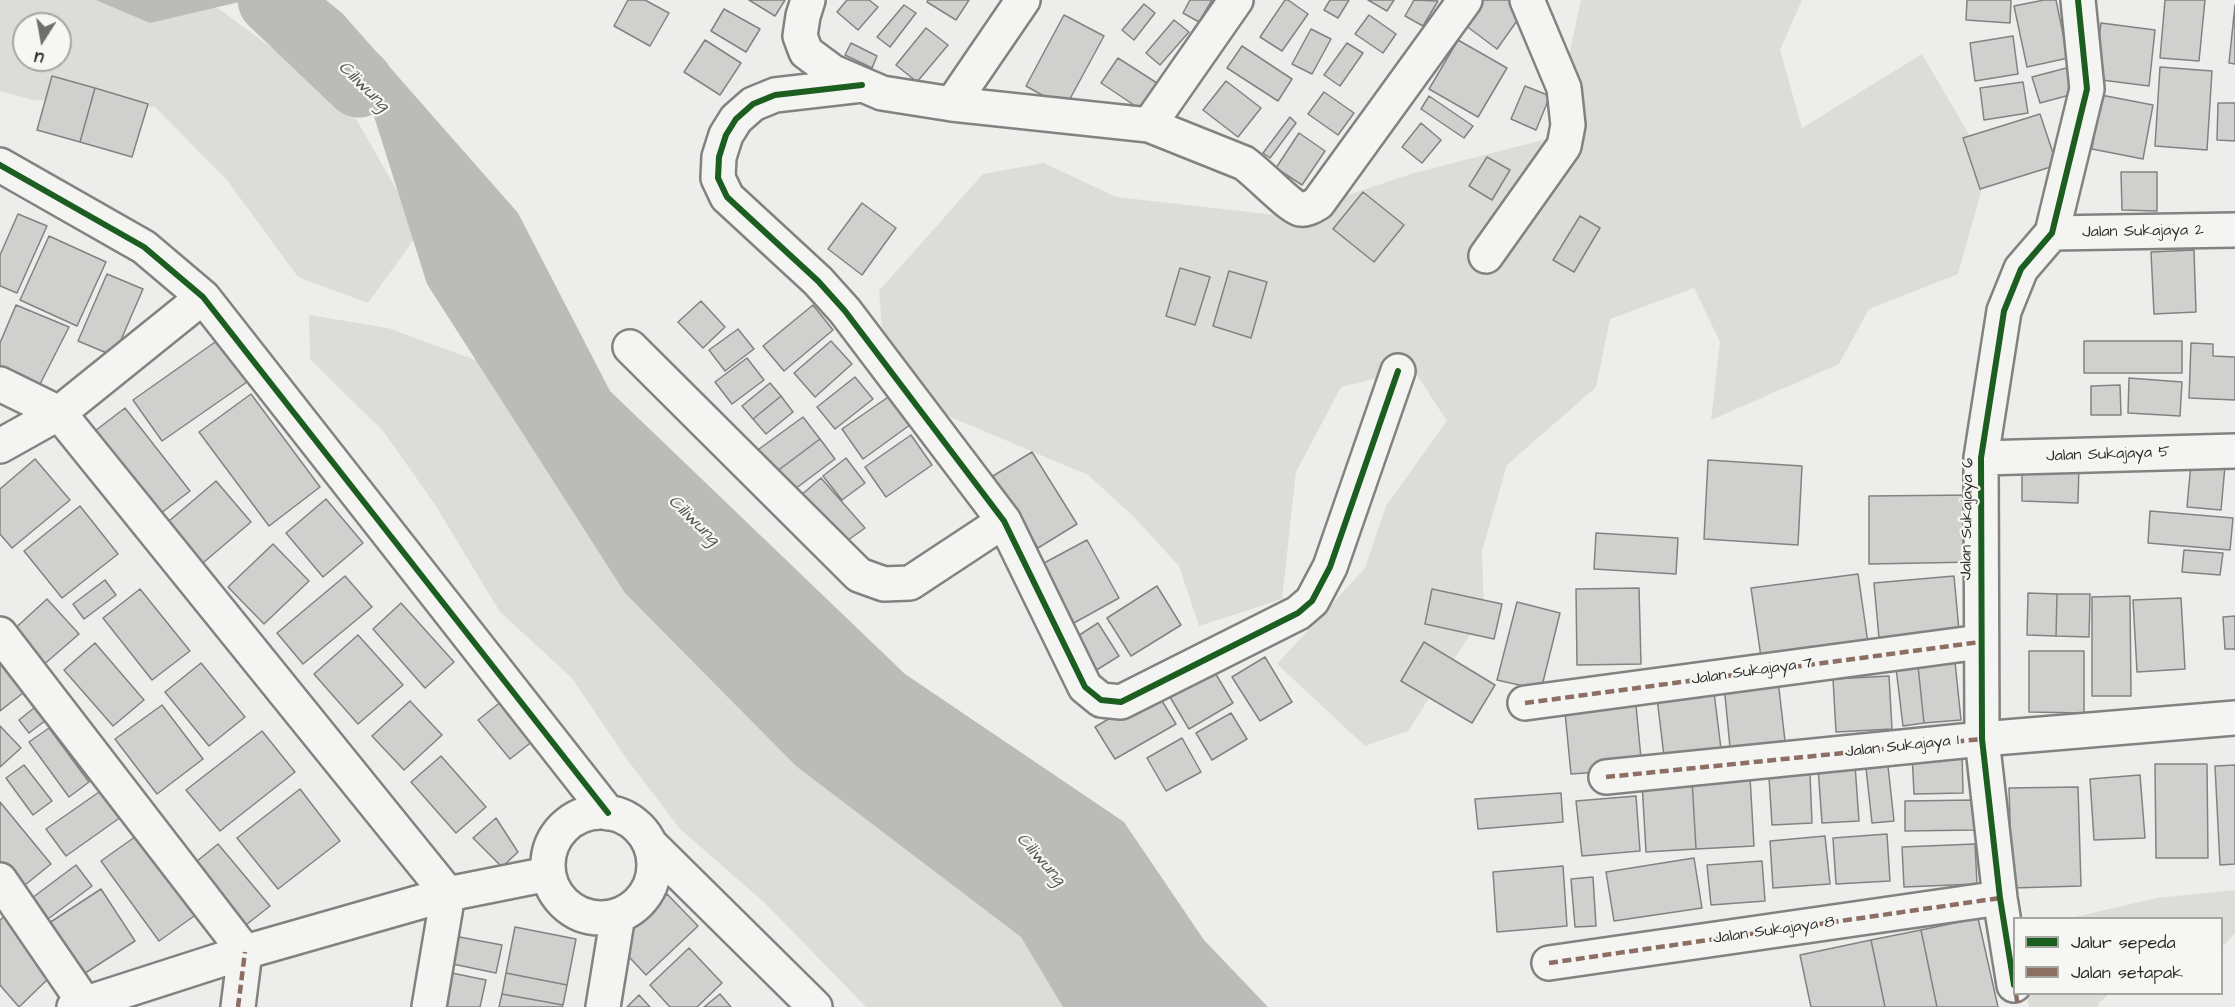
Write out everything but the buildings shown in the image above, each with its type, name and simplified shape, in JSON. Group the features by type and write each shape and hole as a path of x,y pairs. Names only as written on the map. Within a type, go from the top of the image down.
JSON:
{"street":[{"path":"808,0 800,36 806,52 833,72 862,85 882,93 952,104 1149,125 1244,163 1257,172 1293,206 1301,209 1311,208 1318,203 1465,0"},
{"path":"952,104 1023,0"},
{"path":"1149,125 1236,0"},
{"path":"1486,256 1564,146 1568,125 1564,88 1527,0"},
{"name":"Jalan Sukajaya 6","path":"2013,979 2000,898 1982,739 1981,458 2004,311 2021,269 2052,233 2087,89 2078,0"},
{"path":"862,85 775,95 753,104 736,119 726,135 719,157 718,178 727,197 818,281 845,311 1004,521 1084,687 1101,700 1121,702 1298,613 1312,600 1330,567 1398,371"},
{"path":"0,165 144,247 203,297 608,813"},
{"name":"Jalan Sukajaya 2","path":"2052,233 2235,230"},
{"path":"0,446 58,413 203,297"},
{"path":"630,346 859,575 884,584 910,583 1004,521"},
{"path":"0,384 58,413 448,894 429,1007"},
{"name":"Jalan Sukajaya 5","path":"1981,458 2235,451"},
{"path":"0,633 245,952 238,1007"},
{"name":"Jalan Sukajaya 7","path":"1525,703 1980,642"},
{"name":"Jalan Sukajaya 1","path":"1606,777 1982,739 2235,718"},
{"path":"650,844 654,861 652,879 645,894 634,908 618,915 601,918 586,916 572,910 553,888 548,874 548,857 562,828 575,818 591,813 608,813 626,818 640,829 650,844 815,1007"},
{"path":"0,880 80,1005 245,952 448,894 548,874"},
{"name":"Jalan Sukajaya 8","path":"1549,963 2000,898"},
{"path":"603,1007 618,915"}],"shaded area":[{"path":"0,0 169,0 219,9 347,103 420,231 368,303 298,277 227,180 155,107 32,100 0,91"},
{"path":"1581,0 1802,0 1780,50 1802,128 1922,54 1988,167 1958,274 1869,309 1839,364 1711,420 1720,342 1694,288 1610,319 1596,387 1507,465 1482,551 1484,613 1408,731 1365,746 1277,664 1365,568 1386,506 1447,421 1413,369 1341,387 1296,472 1282,599 1199,626 1179,566 1133,516 1088,475 946,415 886,374 879,291 983,174 1044,163 1116,197 1285,216 1414,173 1551,138"},
{"path":"309,315 388,328 505,371 1123,1007 866,1007 765,903 680,829 626,758 572,678 500,612 434,503 383,431 310,359"},
{"path":"2235,890 2235,933 2223,945 2223,917 2074,917 2157,898"},
{"path":"2027,995 2108,995 2099,1003 2099,1007 2029,1007"}],"water":[{"path":"96,0 248,0 150,23"},
{"path":"322,0 326,0 343,14 518,213 610,391 905,674 1124,822 1204,940 1268,1007 1063,1007 1021,937 796,766 625,593 427,284 373,113 274,27"}],"waterway":[{"name":"Ciliwung","path":"272,0 359,83"}],"marked path":[{"path":"1525,703 1980,642"},
{"path":"1606,777 1982,739"},
{"path":"1549,963 2000,898"},
{"path":"238,1007 245,952"},
{"path":"2016,995 2018,1007"}],"cycle path":[{"path":"2013,979 2000,898 1982,739 1981,458 2004,311 2021,269 2052,233 2087,89 2078,0"},
{"path":"862,85 775,95 753,104 736,119 726,135 719,157 718,178 727,197 818,281 845,311 1004,521 1085,687 1101,700 1121,702 1298,613 1312,601 1330,567 1398,371"},
{"path":"0,165 144,247 203,297 608,813"}]}
